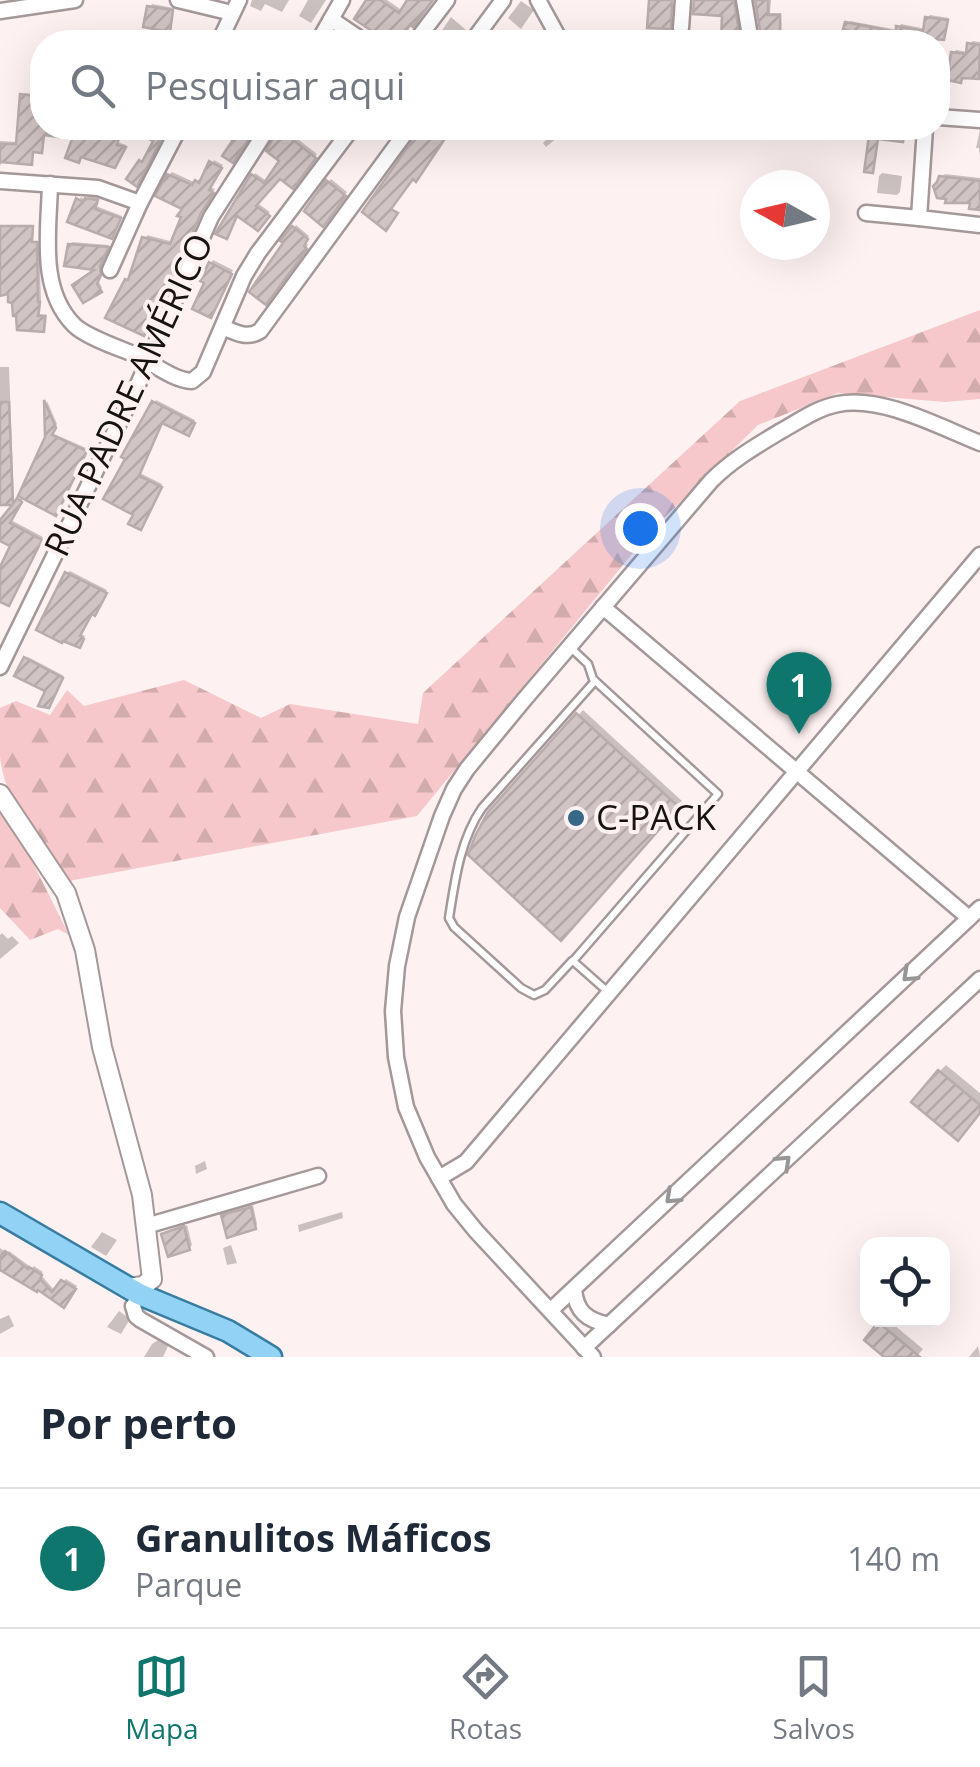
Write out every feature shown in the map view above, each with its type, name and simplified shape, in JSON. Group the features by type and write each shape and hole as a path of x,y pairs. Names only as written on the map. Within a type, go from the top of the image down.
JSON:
{"main road":[{"path":"0,1213 130,1297 168,1307 228,1331 272,1357"},
{"path":"0,1224 130,1297 250,1357"}],"street":[{"path":"0,11 75,0"},
{"path":"178,0 235,6 224,30"},
{"path":"325,30 342,0"},
{"path":"424,30 447,0"},
{"path":"481,30 502,0"},
{"path":"538,0 554,30"},
{"path":"681,28 683,0"},
{"path":"744,0 749,30"},
{"path":"331,19 347,30"},
{"path":"950,118 980,120"},
{"path":"110,270 173,140"},
{"name":"RUA PADRE AMÉRICO","path":"0,668 149,361 211,217 260,140"},
{"path":"50,184 48,272 56,302 76,328 182,380 192,380 203,372 244,276 343,140"},
{"path":"223,327 253,336 260,331 400,140"},
{"path":"919,218 924,140"},
{"path":"0,181 98,188 140,204"},
{"path":"866,213 980,225"},
{"path":"980,443 885,407 860,402 836,404 812,413 727,465 569,646 454,788 406,917 393,1011 396,1058 406,1107 427,1157 454,1204 589,1352 609,1324 980,979"},
{"path":"439,1178 466,1162 980,555"},
{"path":"551,1310 974,913 797,772 603,607"},
{"path":"0,794 66,893 84,950 102,1047 142,1195 152,1279 130,1297 136,1316 206,1357"},
{"path":"146,1226 318,1176"},
{"path":"150,1253 157,1267 160,1293 168,1307"},
{"path":"574,1289 579,1310 587,1318 609,1324"}],"lane":[{"path":"569,646 588,664 595,681 718,794 572,960 544,990 534,995 521,988 449,918 461,856 469,827 482,808 595,681"},
{"path":"572,960 608,993"}],"green space":[{"path":"980,310 980,399 945,402 838,393 758,425 650,532 417,816 69,881 16,807 0,756 0,708 16,701 50,715 67,690 84,706 184,680 261,718 290,704 418,724 423,693 740,401"},
{"path":"0,812 28,853 69,935 58,929 30,940 0,908"}],"building":[{"path":"366,0 380,0 399,13 407,0 433,0 406,30 370,30 354,19"},
{"path":"649,0 672,0 671,29 647,28"},
{"path":"694,0 734,0 739,30 721,30 722,16 693,14"},
{"path":"755,0 768,0 768,15 780,15 780,30 760,30"},
{"path":"147,6 173,10 170,30 143,27"},
{"path":"925,17 948,20 946,30 923,30"},
{"path":"845,22 886,30 846,30 843,29"},
{"path":"967,43 980,45 979,79 950,81 951,52 966,54"},
{"path":"20,94 30,95 30,140 43,140 42,153 33,152 32,165 0,162 0,144 16,144"},
{"path":"72,140 118,140 117,145 126,147 115,168 81,157 79,163 65,158"},
{"path":"161,140 137,187 126,179 139,160 142,162 153,141"},
{"path":"233,140 248,140 233,163 222,156"},
{"path":"272,140 293,140 316,158 293,189 280,179 256,206 270,216 258,231 237,216 227,239 215,234 251,174 264,183 279,161 266,151"},
{"path":"413,140 444,140 416,182 413,179 391,209 398,213 386,231 362,212"},
{"path":"868,140 878,140 873,173 864,172"},
{"path":"209,161 222,168 209,190 214,193 144,336 105,318 125,279 128,280 142,237 170,244 182,209 155,196 167,174 192,185 195,180 199,183"},
{"path":"939,176 980,181 980,210 969,209 970,203 945,203 946,199 937,198 933,186"},
{"path":"326,180 346,196 323,227 304,211"},
{"path":"76,198 83,202 85,198 98,200 95,209 121,218 112,239 67,222"},
{"path":"0,226 33,226 32,242 37,242 38,316 45,316 44,332 17,330 8,294 0,296"},
{"path":"292,226 308,239 304,246 307,249 266,305 249,292"},
{"path":"68,244 109,247 97,284 102,292 83,303 72,285 94,270 64,266"},
{"path":"209,262 232,274 211,318 192,309"},
{"path":"44,400 56,428 52,435 87,451 56,516 18,496 45,437"},
{"path":"152,401 195,423 189,436 162,423 139,476 162,487 141,530 128,524 133,515 103,499"},
{"path":"0,402 9,402 13,504 17,498 22,502 10,523 42,540 9,606 0,602 0,567 10,546 0,541 0,520 12,505 0,505"},
{"path":"65,572 107,593 80,636 84,639 80,648 36,630"},
{"path":"24,657 63,678 49,708 38,706 45,691 14,676"},
{"name":"C-PACK","path":"576,713 679,807 561,941 468,855 488,812"},
{"path":"938,1070 980,1105 980,1113 958,1141 911,1102"},
{"path":"251,1207 256,1229 227,1238 221,1215"},
{"path":"184,1226 190,1250 168,1257 161,1234"},
{"path":"5,1251 42,1275 40,1279 52,1292 61,1280 76,1289 64,1308 0,1270 0,1257"},
{"path":"874,1327 884,1327 920,1357 884,1357 864,1340"}],"place":[{"name":"Granulitos Máficos","path":"799,734"},
{"name":"C-PACK","path":"576,818"}]}
